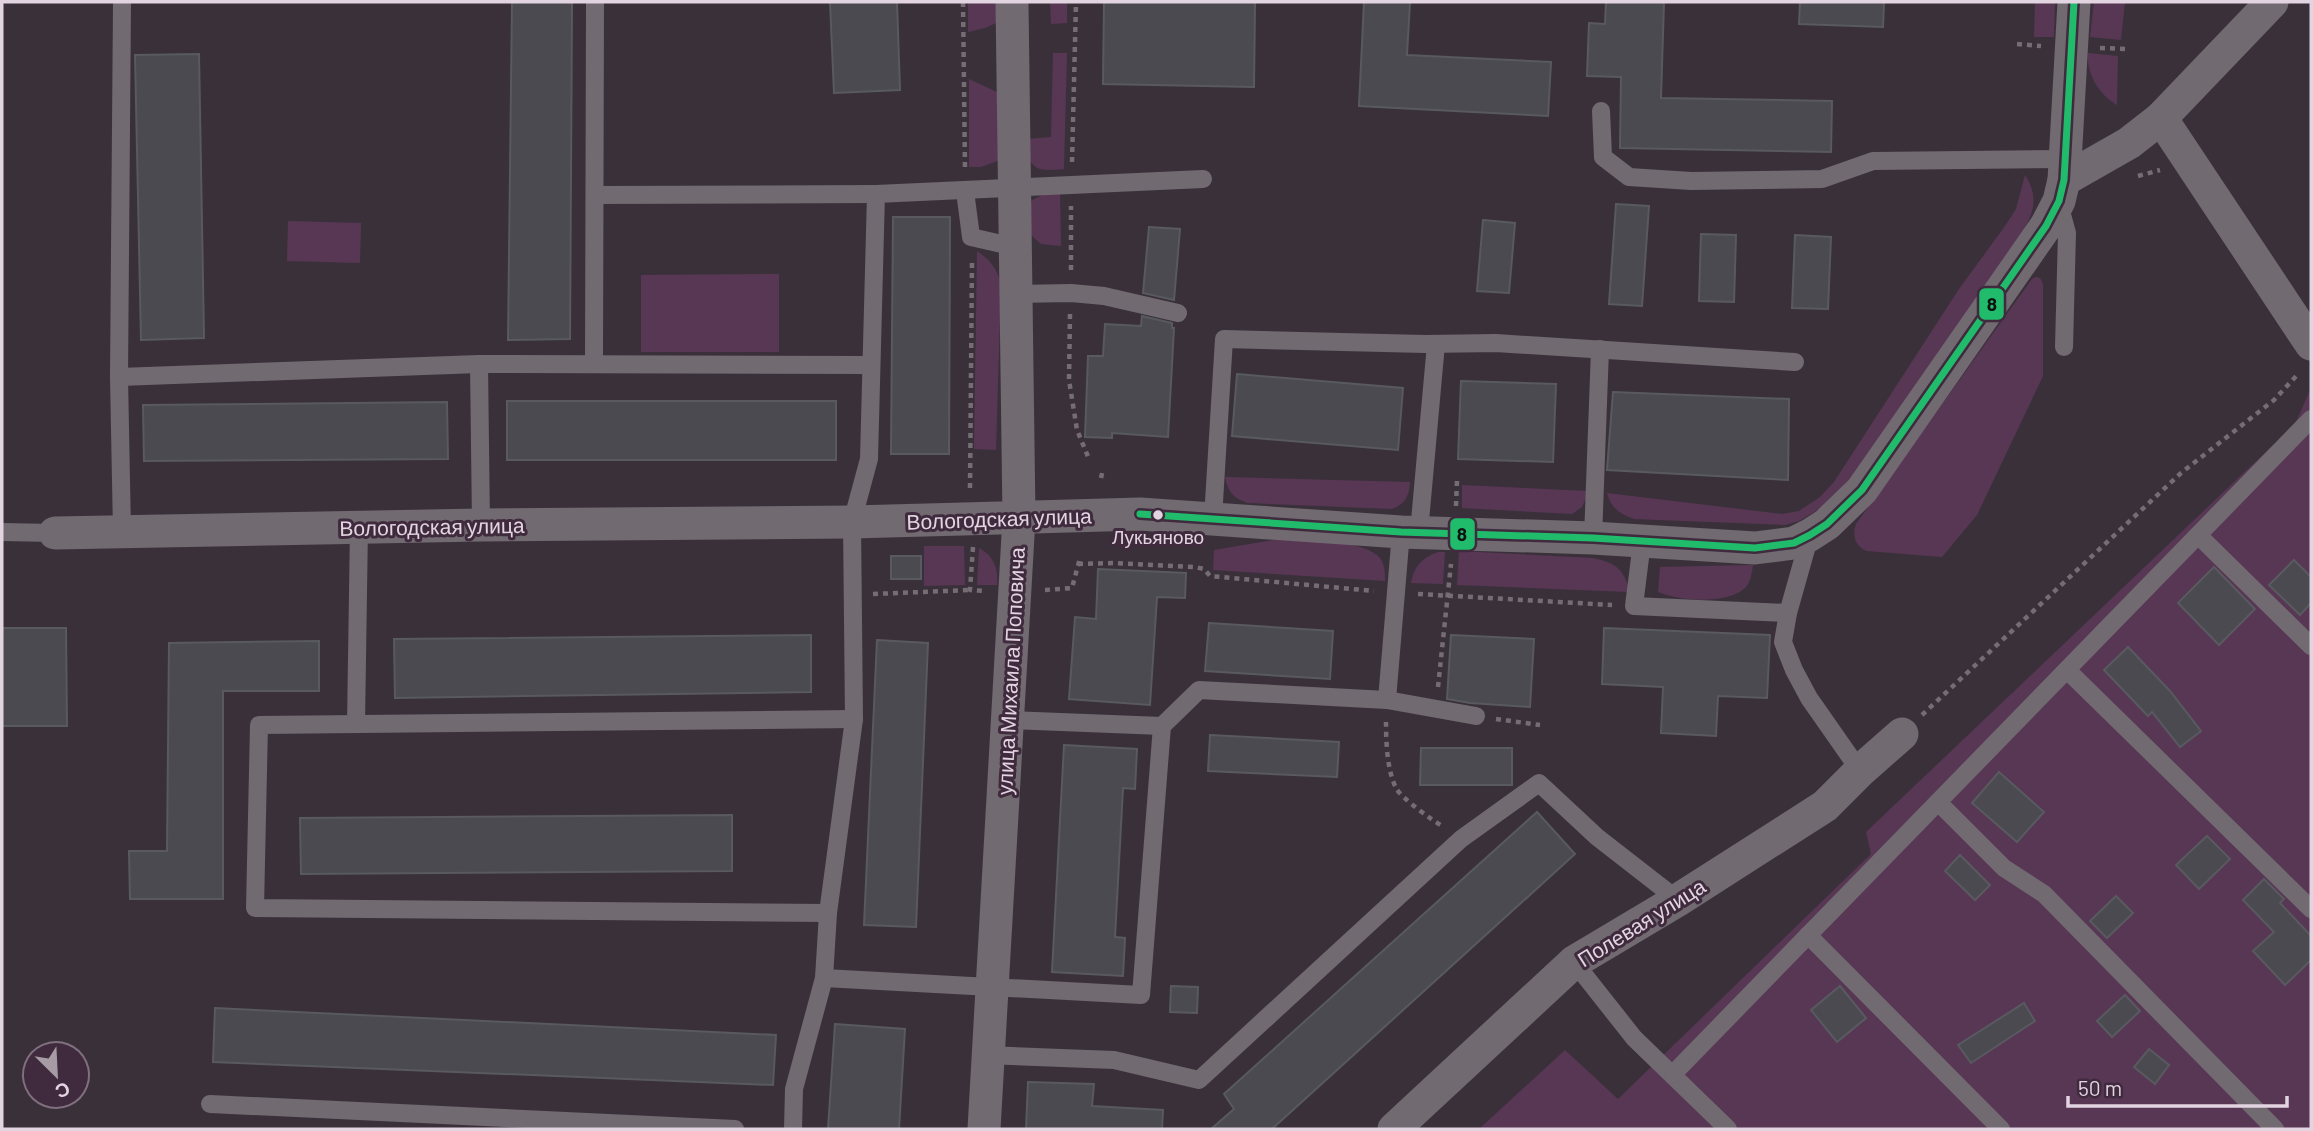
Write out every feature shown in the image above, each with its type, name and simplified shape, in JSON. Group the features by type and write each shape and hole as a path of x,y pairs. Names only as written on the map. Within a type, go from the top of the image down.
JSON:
{"street":[{"name":"улица Михаила Поповича","path":"984,1129 1019,518 1012,2"},
{"path":"2062,180 2074,2"},
{"path":"2062,180 2129,143 2161,118 2257,9"},
{"path":"2161,118 2307,357"},
{"name":"Вологодская улица","path":"55,533 481,525 852,522 1140,514 1410,532 1593,538 1755,548 1794,543 1827,524 1861,490 2046,226 2062,180"},
{"name":"Полевая улица","path":"1394,1129 1574,962 1678,900 1825,806 1902,734"}],"lane":[{"path":"122,2 119,377 122,532"},
{"path":"594,364 596,2"},
{"path":"1601,111 1603,157 1629,177 1691,181 1822,179 1873,161 2062,180 2067,233 2063,347"},
{"path":"594,195 876,194 1203,179"},
{"path":"965,191 971,237 1015,247"},
{"path":"793,1129 794,1089 824,978 828,913 854,719 852,522 869,459 876,194"},
{"path":"1016,294 1071,293 1104,296 1178,313"},
{"path":"1213,518 1224,339 1496,343 1795,362"},
{"path":"1387,700 1397,593 1410,532 1436,344"},
{"path":"1593,538 1600,349"},
{"path":"119,377 479,364 870,365"},
{"path":"479,364 481,525"},
{"path":"1673,1074 2311,419"},
{"path":"356,724 359,527"},
{"path":"2,532 55,533"},
{"path":"1810,535 1788,613 1783,642 1809,698 1860,771"},
{"path":"2197,535 2311,646"},
{"path":"1642,542 1634,606 1788,613"},
{"path":"2067,670 2311,909"},
{"path":"824,978 1141,995 1162,726 1199,690 1387,700 1476,716"},
{"path":"828,913 255,908 259,725 854,719"},
{"path":"1007,720 1162,726"},
{"path":"988,1055 1114,1060 1199,1080 1461,839 1539,783 1597,837 1678,900"},
{"path":"1938,802 2004,868 2044,894 2275,1129"},
{"path":"1808,936 2001,1129"},
{"path":"1574,962 1634,1038 1728,1129"},
{"path":"210,1104 734,1129"}],"path":[{"path":"963,2 965,191"},
{"path":"1076,2 1069,380 1077,430 1089,459"},
{"path":"2017,44 2043,46"},
{"path":"2088,47 2127,49"},
{"path":"970,496 971,237"},
{"path":"1902,734 2181,473 2274,400 2307,357"},
{"path":"1101,478 1103,468"},
{"path":"1455,513 1457,480"},
{"path":"970,590 973,541"},
{"path":"1038,591 1072,588 1080,558"},
{"path":"1436,709 1451,562"},
{"path":"1078,564 1195,567 1204,569 1210,576 1397,593 1634,606"},
{"path":"853,595 989,591"},
{"path":"1387,700 1386,746 1396,789 1428,817 1461,839"},
{"path":"1476,716 1540,725"}],"shaded area":[{"path":"968,2 999,2 996,23 968,32"},
{"path":"1050,2 1067,2 1067,23 1051,24"},
{"path":"2035,2 2055,2 2054,37 2034,37"},
{"path":"2094,2 2125,2 2121,40 2090,37"},
{"path":"1053,53 1067,53 1064,169 1046,170 1040,169 1032,162 1027,139 1051,137"},
{"path":"2088,53 2118,56 2117,105 2095,83 2089,68"},
{"path":"969,79 999,93 1000,160 981,167 969,167"},
{"path":"2025,175 2032,189 2033,203 2023,231 1856,473 1821,508 1799,521 1785,525 1634,519 1620,513 1614,506 1607,493 1782,514 1799,511 1820,497 1834,482 1959,289 2016,209"},
{"path":"1060,191 1061,246 1041,244 1031,235 1029,202 1044,194"},
{"path":"288,221 361,223 360,263 287,261"},
{"path":"977,251 992,265 1001,284 996,450 974,449"},
{"path":"779,274 779,352 641,352 641,275"},
{"path":"2036,277 2040,278 2043,284 2043,376 1977,515 1942,557 1863,549 1854,533 1856,524"},
{"path":"2311,388 2311,1129 1479,1129 1565,1050 1618,1099 1871,854 1866,832 2295,424"},
{"path":"1225,477 1410,482 1406,498 1392,509 1248,503 1232,494"},
{"path":"1462,485 1589,491 1582,507 1572,514 1462,508"},
{"path":"1279,539 1330,542 1368,550 1382,560 1385,581 1213,570 1214,550"},
{"path":"924,546 964,546 965,585 924,586"},
{"path":"979,548 988,554 994,563 997,585 977,585"},
{"path":"1459,551 1593,558 1618,568 1630,592 1457,585"},
{"path":"1438,552 1445,552 1443,584 1411,583 1420,563"},
{"path":"1753,565 1746,587 1728,597 1703,600 1678,598 1658,592 1660,567"}],"building":[{"path":"512,2 572,2 570,339 508,340"},
{"path":"830,2 897,2 900,90 834,93"},
{"path":"1104,2 1255,2 1254,87 1103,84"},
{"path":"1364,2 1410,2 1407,55 1551,62 1548,116 1359,106"},
{"path":"1606,2 1664,2 1661,98 1832,101 1831,152 1620,148 1621,77 1587,76 1589,23 1605,24"},
{"path":"1800,2 1884,2 1883,27 1799,24"},
{"path":"199,54 204,338 141,340 135,55"},
{"path":"1616,204 1649,206 1642,306 1609,304"},
{"path":"893,217 950,217 949,454 891,454"},
{"path":"1483,220 1515,223 1509,293 1477,291"},
{"path":"1149,227 1180,229 1174,300 1143,293"},
{"path":"1701,234 1736,235 1734,302 1699,301"},
{"path":"1795,235 1831,237 1828,309 1792,308"},
{"path":"1142,316 1172,323 1174,328 1168,437 1112,433 1112,438 1085,437 1088,356 1103,356 1105,324 1141,326"},
{"path":"1237,374 1403,388 1398,450 1232,436"},
{"path":"1461,381 1556,384 1553,462 1458,459"},
{"path":"1613,392 1789,399 1788,480 1607,470"},
{"path":"507,401 836,401 836,460 507,460"},
{"path":"447,402 448,459 144,461 143,405"},
{"path":"891,556 921,556 921,579 891,579"},
{"path":"2294,560 2311,577 2311,603 2300,615 2269,585"},
{"path":"2214,567 2255,609 2219,645 2178,603"},
{"path":"1098,569 1186,573 1185,598 1157,597 1150,705 1069,699 1075,617 1096,619"},
{"path":"1209,623 1333,631 1330,679 1205,671"},
{"path":"2,628 66,628 67,726 2,726"},
{"path":"1604,628 1770,635 1767,698 1718,696 1716,736 1661,733 1663,687 1602,684"},
{"path":"811,635 811,692 395,698 394,639"},
{"path":"1451,635 1534,639 1530,707 1447,699"},
{"path":"877,640 928,643 916,927 864,925"},
{"path":"319,641 319,691 223,691 223,899 130,899 129,851 167,851 169,643"},
{"path":"2128,647 2170,691 2201,731 2180,747 2152,712 2148,716 2104,670"},
{"path":"1210,735 1339,742 1337,777 1208,771"},
{"path":"1064,745 1137,749 1135,789 1123,788 1115,937 1125,938 1123,976 1052,972"},
{"path":"1421,748 1512,748 1512,785 1420,785"},
{"path":"1999,772 2044,812 2017,842 1972,803"},
{"path":"1537,812 1575,854 1272,1129 1211,1129 1234,1109 1224,1094"},
{"path":"732,815 732,871 301,874 300,818"},
{"path":"2207,836 2230,859 2199,889 2176,865"},
{"path":"1960,855 1990,885 1975,900 1945,871"},
{"path":"2264,879 2284,899 2280,903 2311,936 2311,960 2285,985 2253,951 2274,932 2243,900"},
{"path":"2116,896 2133,913 2107,938 2090,921"},
{"path":"1171,986 1198,987 1197,1013 1170,1012"},
{"path":"1840,986 1866,1018 1837,1042 1811,1010"},
{"path":"2125,995 2140,1011 2112,1037 2097,1021"},
{"path":"2024,1003 2035,1021 1971,1063 1958,1045"},
{"path":"215,1008 776,1035 773,1085 213,1062"},
{"path":"835,1024 905,1029 899,1129 828,1129"},
{"path":"2149,1049 2169,1065 2155,1084 2134,1067"},
{"path":"1028,1082 1094,1084 1092,1106 1163,1110 1162,1129 1026,1129"}],"transit line":[{"name":"8","path":"1140,514 1401,532 1593,538 1755,548 1794,543 1810,535 1827,524 1862,490 2046,226 2059,201 2064,180 2074,2"}],"place":[{"name":"Лукьяново","path":"1158,515"}]}
